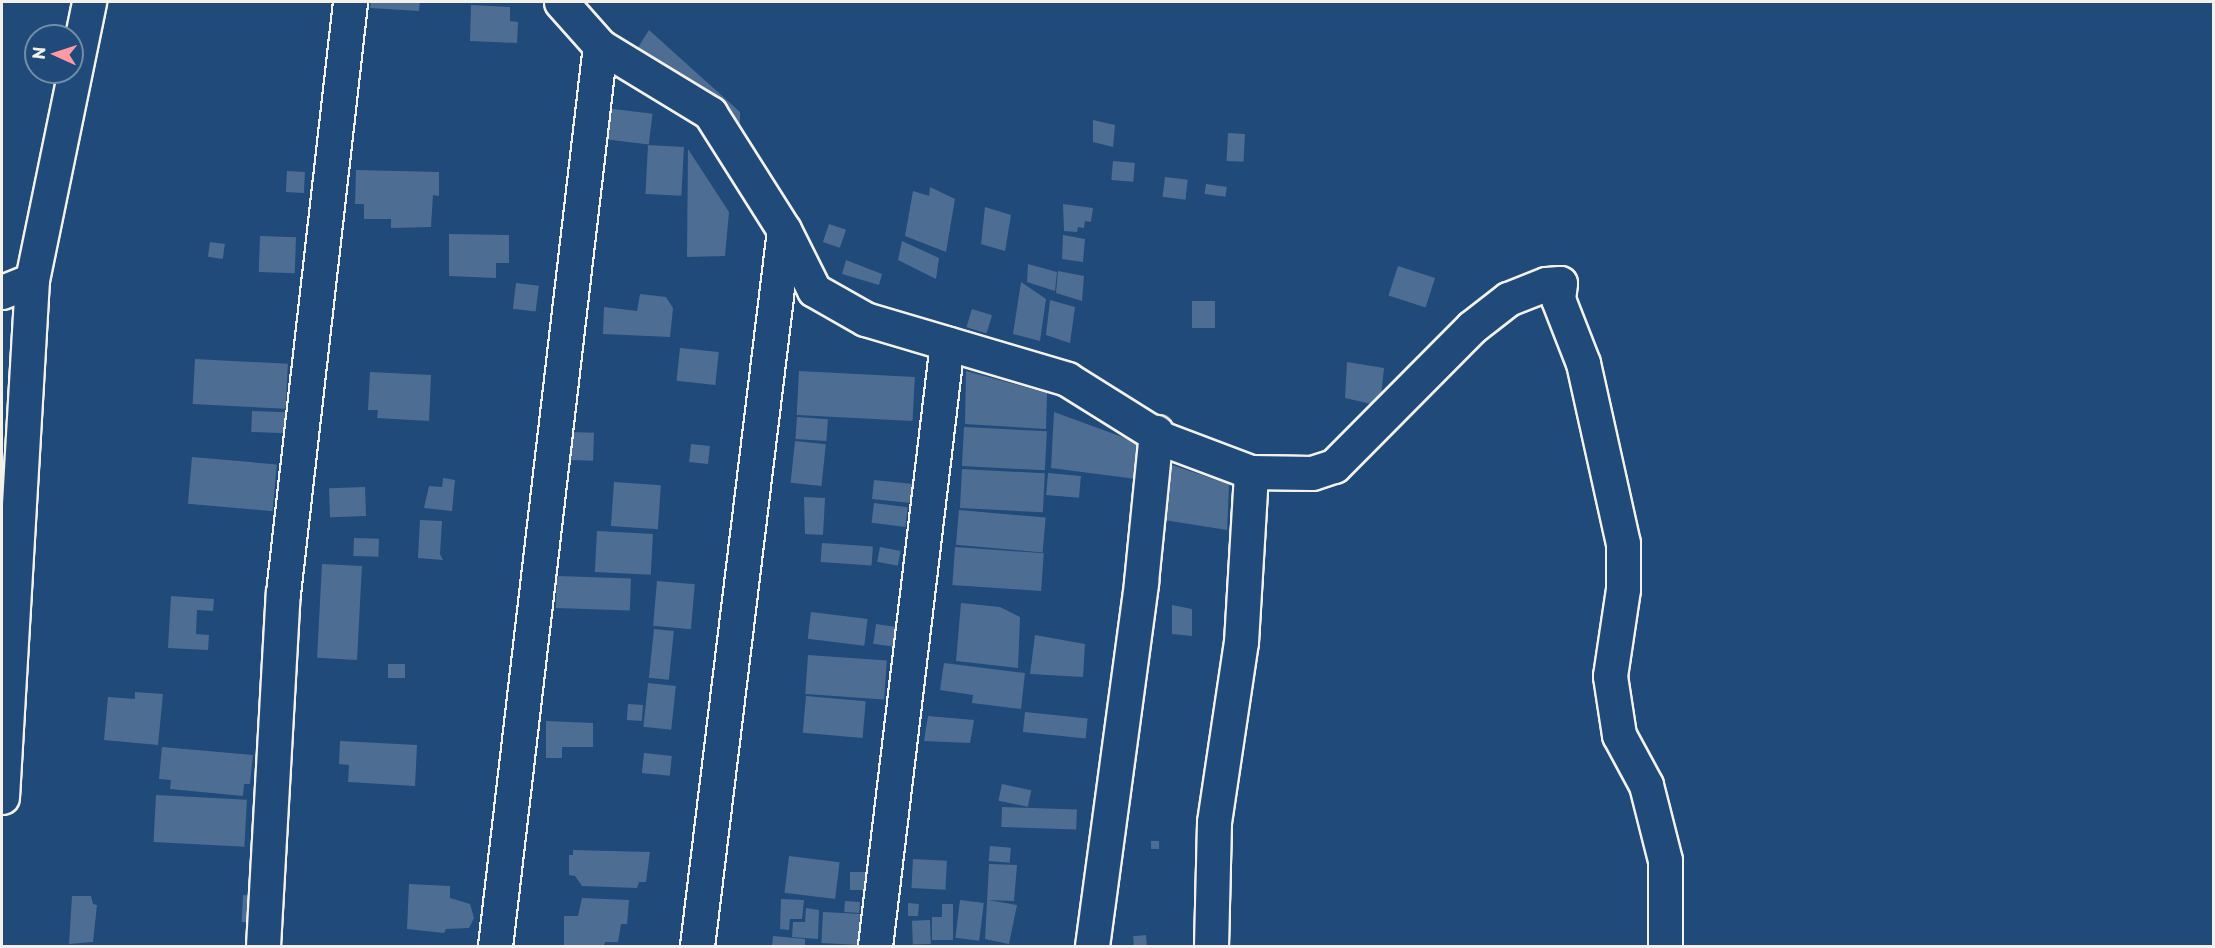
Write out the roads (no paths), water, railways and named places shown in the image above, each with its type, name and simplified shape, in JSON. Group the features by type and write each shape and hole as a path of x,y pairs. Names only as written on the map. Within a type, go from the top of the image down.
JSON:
{"street":[{"path":"2,797 32,280 89,2"},
{"path":"264,946 283,593 350,2"},
{"path":"561,2 600,46 710,113 784,230 814,290 865,319 1067,378 1156,432 1163,439 1251,472 1312,473 1334,466 1472,327 1508,299 1546,284 1560,283 1558,299 1564,307 1583,363 1623,543 1623,589 1610,676 1619,735 1646,785 1665,860 1665,946"},
{"path":"495,946 600,46"},
{"path":"697,946 784,230"},
{"path":"2,292 32,280"},
{"path":"875,946 947,343"},
{"path":"1092,946 1141,582 1156,432"},
{"path":"1211,946 1214,822 1241,642 1251,472"}]}
